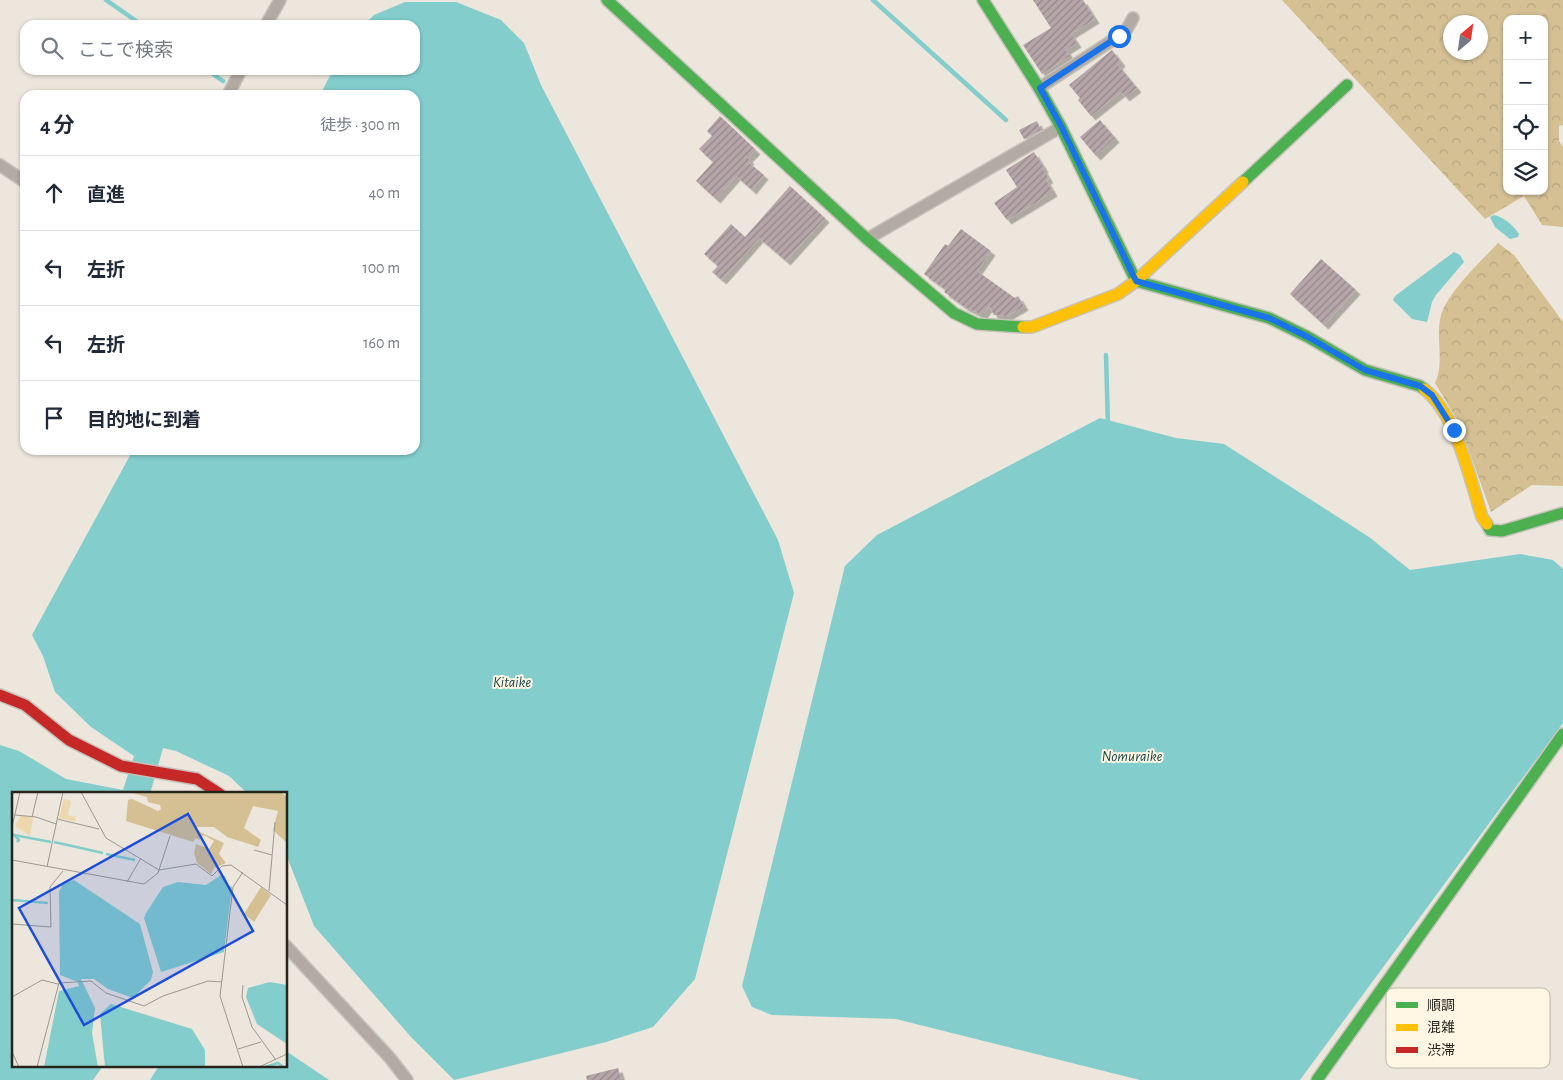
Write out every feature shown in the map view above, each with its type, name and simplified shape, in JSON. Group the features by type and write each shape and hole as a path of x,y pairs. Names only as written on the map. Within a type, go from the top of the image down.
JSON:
{"street":[{"path":"269,20 280,0"},
{"path":"607,0 867,239 954,313 977,324 1032,327 1118,294 1136,281 1347,86"},
{"path":"983,0 1040,88 1061,126 1136,281 1269,318 1308,337 1365,370 1420,386 1432,395 1454,430 1482,518 1490,530 1502,531 1563,513"},
{"path":"1040,88 1119,36 1133,18"},
{"path":"231,90 238,75"},
{"path":"867,239 1061,126"},
{"path":"0,165 20,179"},
{"path":"0,695 25,705 68,740 121,766 197,779 217,792"},
{"path":"1317,1080 1563,734"},
{"path":"288,948 390,1058 407,1080"}],"green space":[{"path":"1282,0 1563,0 1563,125 1559,126 1559,141 1563,147 1563,227 1542,225 1524,196 1485,219"},
{"path":"1498,243 1514,255 1563,322 1563,486 1532,485 1491,512 1459,423 1435,383 1440,358 1439,324 1445,306 1466,277"}],"water":[{"name":"Kitaike","path":"405,2 456,2 501,20 524,43 541,85 778,540 794,593 695,979 653,1027 606,1042 454,1080 411,1037 314,926 288,859 288,792 246,792 229,776 176,751 163,748 151,792 12,792 12,1068 102,1068 93,1080 0,1080 0,745 19,751 66,779 123,790 134,756 91,727 55,692 43,656 32,635 130,455 420,455 420,90 323,90 330,75 420,75 420,20 369,20 374,15"},
{"path":"1494,215 1512,225 1519,234 1518,237 1510,239 1495,227 1490,217"},
{"path":"1454,252 1460,255 1464,262 1436,295 1432,302 1427,322 1412,319 1393,300 1395,296"},
{"name":"Nomuraike","path":"1100,418 1176,438 1224,444 1369,537 1410,570 1520,554 1553,560 1563,569 1563,723 1300,1080 1140,1080 896,1019 772,1015 752,1007 742,986 845,566 877,535"},
{"path":"288,1052 329,1080 150,1080 157,1069 288,1068"}],"building":[{"path":"1033,0 1083,0 1095,19 1071,34 1077,43 1066,50 1070,56 1042,74 1023,45 1051,28"},
{"path":"1112,50 1121,62 1118,65 1137,88 1125,97 1121,92 1091,116 1069,85"},
{"path":"720,116 756,150 748,158 750,160 748,162 764,175 752,190 736,176 716,199 696,181 713,162 699,149 712,136 707,131"},
{"path":"1100,120 1115,138 1096,156 1080,137"},
{"path":"1037,121 1041,130 1024,139 1019,130"},
{"path":"1034,152 1044,168 1049,179 1046,180 1053,192 1007,220 994,203 1017,187 1006,170"},
{"path":"790,186 825,218 786,261 759,238 722,280 712,272 718,266 704,254 731,224 745,237"},
{"path":"961,229 991,251 977,271 1015,298 1018,296 1024,306 1007,316 994,315 989,306 983,314 980,314 965,307 944,292 946,290 924,274 945,244 948,246"},
{"path":"1321,259 1356,290 1324,325 1290,294"},
{"path":"618,1068 622,1080 587,1080 586,1076"}],"waterway":[{"path":"106,0 135,20"},
{"path":"873,0 1006,120"},
{"path":"214,75 223,81"},
{"path":"1106,355 1108,426"}],"traffic: fast":[{"path":"607,0 867,239 954,313 977,324 1023,327"},
{"path":"983,0 1039,88 1061,127 1136,281"},
{"path":"1243,182 1347,85"},
{"path":"1136,281 1269,318 1308,337 1365,370 1420,386 1424,389"},
{"path":"1487,524 1490,530 1502,531 1563,513"},
{"path":"1317,1080 1563,734"}],"traffic: slow":[{"path":"1023,327 1032,327 1118,294 1136,281 1243,182"},
{"path":"1424,389 1445,414 1453,430 1467,466 1482,517 1487,524"}],"traffic: jam":[{"path":"0,695 25,705 69,740 121,766 197,779 217,792"}],"route":[{"path":"1119,36 1040,88 1061,126 1136,281 1269,318 1308,337 1365,370 1420,386 1432,395 1454,430"}]}
